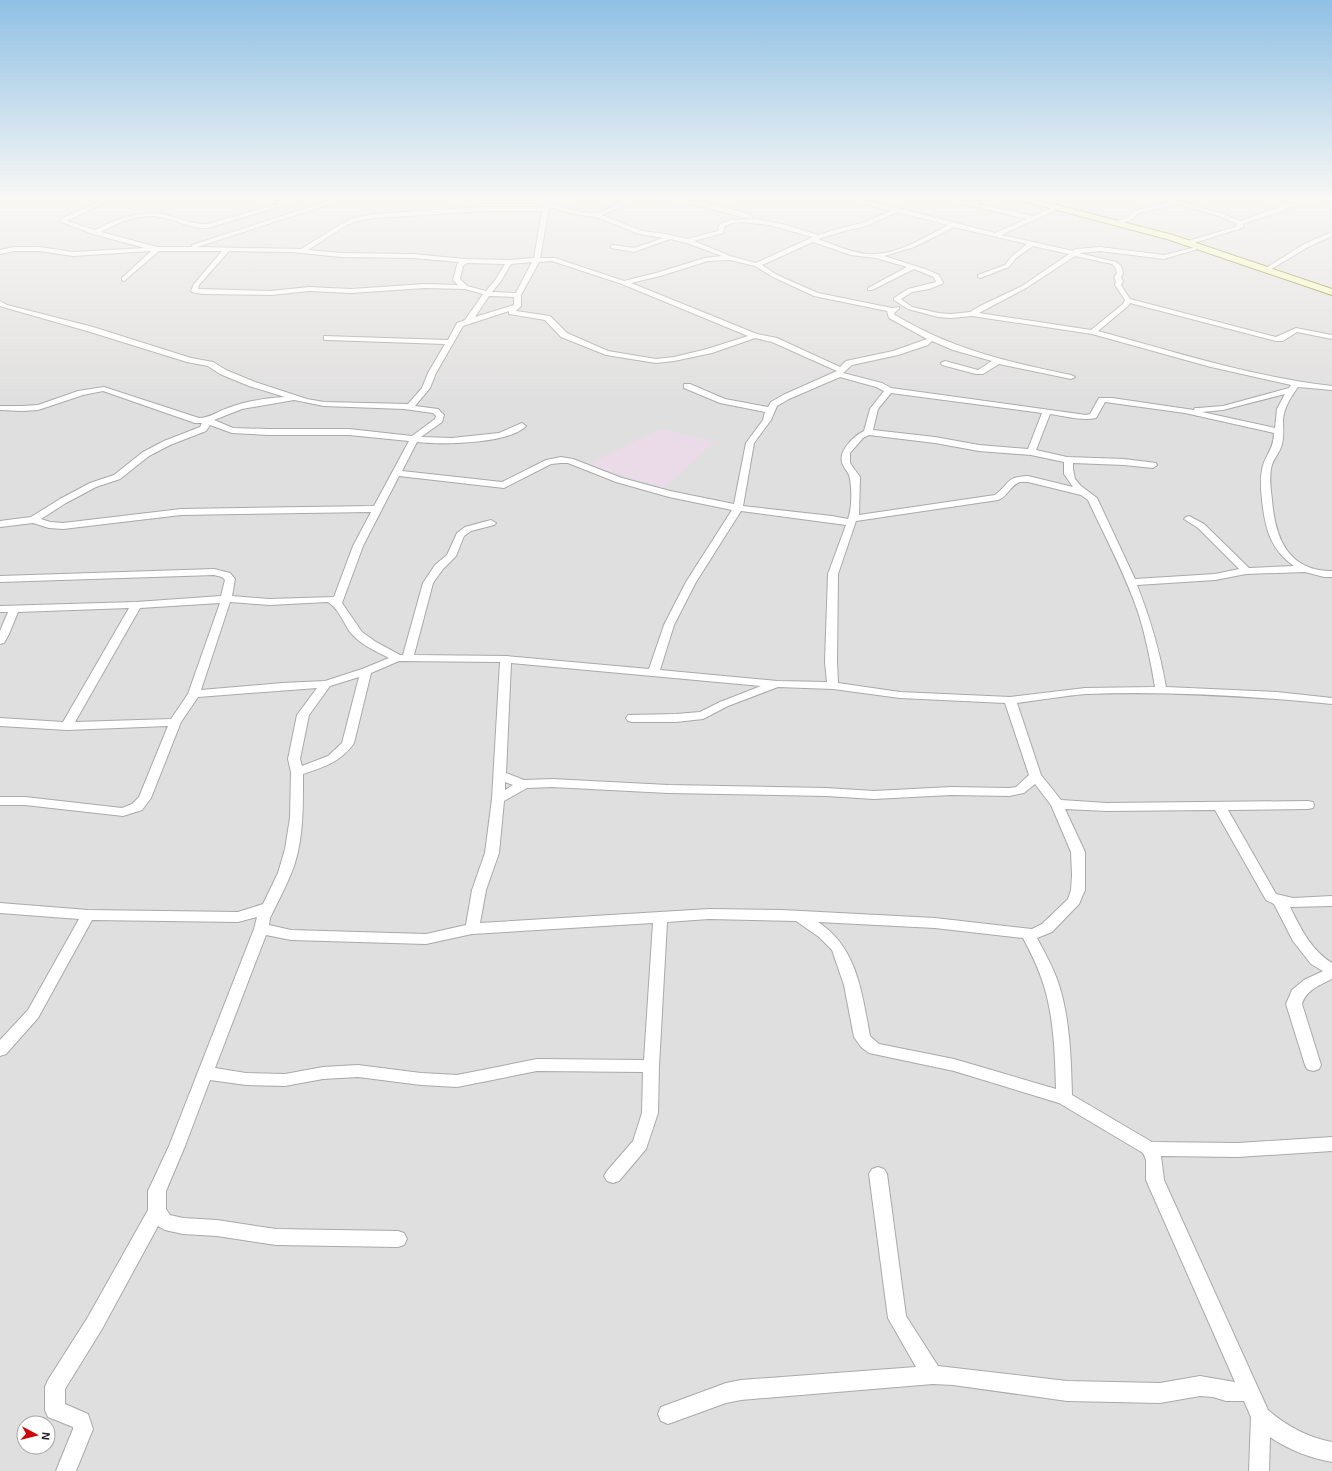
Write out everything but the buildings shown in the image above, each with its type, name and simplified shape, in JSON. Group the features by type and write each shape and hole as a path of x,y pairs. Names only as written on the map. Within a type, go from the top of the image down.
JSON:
{"street":[{"path":"124,279 136,268"},
{"path":"211,268 196,285 194,291 271,293 309,288 351,291 425,286 465,287 494,295 518,295"},
{"path":"459,268 456,280 465,287"},
{"path":"468,322 486,293 499,280 506,268"},
{"path":"532,268 518,295 517,306 512,312 547,318 564,335 606,353 656,361 674,359 715,349 755,336"},
{"path":"581,268 624,283 755,336 774,340 840,372 879,385 889,390 1086,417 1093,416 1102,400 1112,400 1185,411 1279,431"},
{"path":"624,283 681,268"},
{"path":"761,268 775,276 816,295 891,310 897,308 910,308 945,316 972,314 1093,332 1294,387 1332,388"},
{"path":"870,289 912,268"},
{"path":"910,308 896,299 910,290 929,287 940,283 937,276 915,268"},
{"path":"980,276 1003,268"},
{"path":"972,314 982,307 1024,287 1051,268"},
{"path":"1118,268 1120,273 1117,278 1120,281 1118,285 1128,300 1276,339 1280,339 1296,330 1332,337"},
{"path":"1259,268 1332,292"},
{"path":"1266,270 1270,268"},
{"path":"1093,332 1126,305 1128,300"},
{"path":"0,303 5,306 90,329 190,360 210,364 230,375 296,398 324,404 406,406 435,411 440,415 439,420 414,439 358,546 337,602"},
{"path":"406,406 413,404 426,388 432,373 460,325 517,306"},
{"path":"891,310 890,312 892,316 931,339 976,356 1071,378"},
{"path":"327,338 451,342"},
{"path":"653,673 669,625 692,582 738,508 750,443 767,420 770,410 774,404 840,372 849,363 895,353 925,343 931,339"},
{"path":"945,362 980,372 998,361"},
{"path":"687,386 723,401 770,410"},
{"path":"1185,411 1223,408 1294,387"},
{"path":"1294,387 1282,406 1276,449 1266,469 1268,509 1275,540 1287,556 1304,569"},
{"path":"0,408 26,409 38,407 92,389 104,389 198,421 208,421 232,430 350,432 430,442 452,442 501,435 522,426"},
{"path":"868,432 871,412 889,390"},
{"path":"34,520 63,501 93,485 130,469 146,454 203,429 208,421 222,413 249,404 278,399 296,398"},
{"path":"1031,452 1048,411"},
{"path":"833,686 831,662 833,574 855,512 855,477 846,463 846,453 860,436 868,432 883,435 935,440 979,448 1031,452 1067,460 1152,465"},
{"path":"397,473 504,485 549,462 561,460 570,461 619,480 669,494 738,508 852,521 998,497 1004,493 1011,482 1019,479 1036,481 1046,485 1084,494 1092,498 1131,582 1144,615 1157,666 1161,690"},
{"path":"1067,460 1069,463 1067,468 1071,480 1084,494"},
{"path":"0,524 34,520 49,525 63,526 181,512 377,509"},
{"path":"1189,519 1200,526 1246,571"},
{"path":"403,658 428,583 439,567 451,556 460,534 468,529 491,523"},
{"path":"1131,582 1215,576 1246,571 1304,569 1329,574 1332,584"},
{"path":"0,579 214,572 226,575 230,578 226,599 194,694 175,722 145,798 137,807 123,812 25,801 0,801"},
{"path":"0,608 14,609 136,605 226,599 269,602 330,599 337,602 358,634 370,644 403,658"},
{"path":"66,726 136,605"},
{"path":"0,640 14,609"},
{"path":"194,694 282,686 326,684 366,671 375,666 403,658 506,659 777,684 833,686 900,695 1010,700 1085,691 1161,690 1277,695 1332,700"},
{"path":"472,929 478,890 492,853 498,799 506,659"},
{"path":"297,772 333,760 343,753 348,743 366,671"},
{"path":"66,1471 83,1429 81,1421 55,1410 55,1387 95,1323 157,1211 157,1191 178,1146 261,929 262,918 282,880 292,849 296,818 297,772 294,759 303,715 326,684"},
{"path":"632,718 676,718 702,715 724,704 777,684"},
{"path":"261,929 291,936 426,939 472,929 709,914 935,923 1028,934 1040,932 1074,901 1078,890 1078,852 1057,804 1035,776 1010,700"},
{"path":"0,722 66,726 175,722"},
{"path":"499,775 524,784 552,783 668,789 826,792 874,795 951,791 1009,792 1020,790 1035,776"},
{"path":"498,799 524,784"},
{"path":"1057,804 1107,807 1308,805"},
{"path":"1219,806 1271,897 1280,902 1292,904 1332,901"},
{"path":"1280,902 1298,937 1316,960 1332,972 1310,984 1297,994 1294,1004 1313,1065"},
{"path":"0,908 88,915 238,917 267,908"},
{"path":"0,1050 33,1014 88,915"},
{"path":"613,1176 640,1144 650,1113 651,1066 660,917"},
{"path":"800,917 831,939 840,953 852,989 862,1037 866,1043 882,1051 954,1065 1064,1098 1150,1149 1238,1150 1310,1144 1332,1144"},
{"path":"1028,934 1044,966 1054,993 1061,1033 1064,1098"},
{"path":"205,1073 246,1079 284,1080 324,1073 358,1071 422,1079 457,1081 537,1065 651,1066"},
{"path":"1150,1149 1154,1160 1155,1180 1261,1417 1274,1429 1311,1448 1332,1452"},
{"path":"878,1174 897,1318 912,1344 933,1375"},
{"path":"157,1211 165,1222 177,1225 217,1228 276,1237 398,1238"},
{"path":"668,1414 726,1393 741,1390 933,1375 960,1376 1067,1391 1160,1393 1200,1386 1213,1386 1226,1392 1250,1392"},
{"path":"1259,1471 1261,1417"}],"shaded area":[{"path":"0,268 1332,268 1332,1471 0,1471"},
{"path":"661,429 714,442 665,488 588,465"}]}
